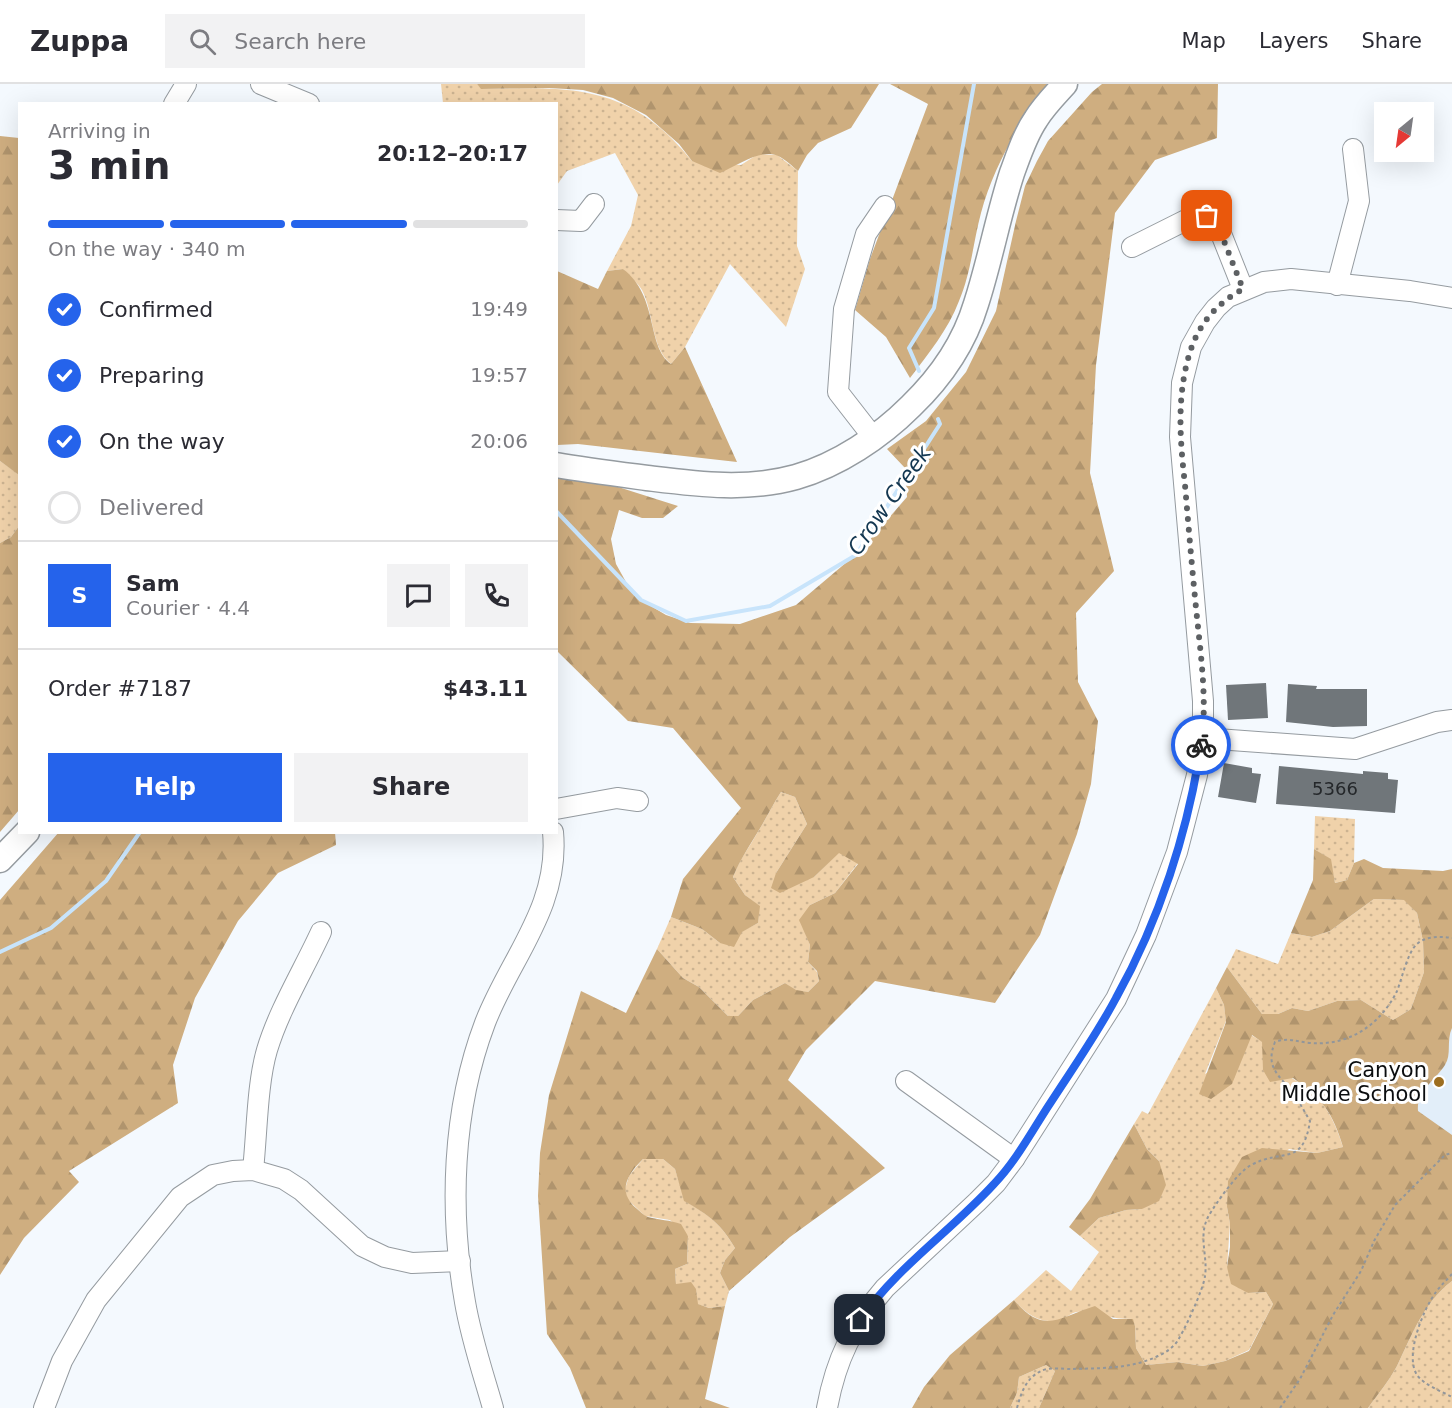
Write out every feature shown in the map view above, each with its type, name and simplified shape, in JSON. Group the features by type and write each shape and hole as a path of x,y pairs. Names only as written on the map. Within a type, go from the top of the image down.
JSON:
{"main road":[{"path":"558,465 726,486 796,477 835,461 900,417 934,383 960,343 976,306 1001,207 1022,145 1035,120 1065,84"},
{"path":"0,860 25,834"}],"street":[{"path":"175,102 186,84"},
{"path":"261,84 304,102"},
{"path":"1337,285 1359,201 1353,148"},
{"path":"558,220 581,221 594,204"},
{"path":"873,437 838,392 844,309 866,234 885,206"},
{"path":"1132,247 1196,215 1207,216 1216,221 1243,289"},
{"path":"827,1408 841,1354 872,1303 921,1252 996,1183 1014,1159 1116,999 1146,935 1177,852 1191,804 1203,738 1201,658 1180,437 1182,383 1191,348 1205,322 1228,297 1243,289 1264,282 1291,279 1410,291 1452,298"},
{"path":"1203,738 1355,749 1437,722 1452,720"},
{"path":"558,809 617,798 638,801"},
{"path":"493,1408 465,1302 456,1202 457,1150 471,1069 485,1023 500,988 534,927 552,878 553,834"},
{"path":"253,1170 267,1051 280,1017 321,932"},
{"path":"906,1081 1014,1159"},
{"path":"44,1408 62,1361 96,1300 180,1197 213,1175 253,1170 284,1179 301,1190 362,1246 385,1257 412,1263 460,1261"}],"path":[{"path":"1017,1408 1028,1381 1042,1369 1118,1367 1155,1358 1168,1351 1178,1341 1205,1278 1203,1239 1207,1219 1218,1202 1250,1166 1273,1157 1293,1154 1301,1148 1307,1136 1310,1121 1293,1094 1272,1069 1271,1054 1275,1042 1284,1039 1312,1043 1337,1042 1360,1033 1379,1017 1396,994 1416,945 1429,938 1452,938"},
{"path":"1280,1408 1300,1379 1395,1205 1444,1155 1452,1153"},
{"path":"1452,1274 1436,1292 1421,1323 1413,1345 1412,1359 1416,1374 1452,1397"}],"shaded area":[{"path":"441,84 477,84 482,89 544,89 598,95 622,104 646,117 669,136 692,161 741,165 758,154 777,155 798,171 797,246 805,269 786,327 730,264 685,347 671,364 656,340 646,299 640,287 623,269 607,271 631,226 638,195 615,153 567,171 558,184 558,102 443,102"},
{"path":"0,461 18,474 18,527 11,537 0,543"},
{"path":"781,792 795,797 807,824 776,873 814,877 839,852 858,863 835,893 810,905 805,932 810,945 808,962 817,972 819,981 808,992 796,991 785,983 753,1000 738,1016 728,1016 699,987 683,978 657,949 671,917 702,929 720,943 758,923 759,906 745,895 733,877"},
{"path":"1315,816 1355,819 1354,863 1347,880 1335,883 1330,859 1314,849"},
{"path":"1374,899 1405,900 1417,913 1423,941 1424,972 1411,1009 1393,1020 1361,1000 1337,1001 1308,1011 1292,1008 1278,1014 1262,1014 1227,967 1236,949 1278,964 1291,933 1312,937 1330,931"},
{"path":"1216,988 1224,1005 1226,1021 1205,1074 1243,1053 1251,1035 1263,1042 1263,1070 1291,1078 1313,1093 1326,1108 1336,1126 1343,1147 1317,1153 1289,1149 1227,1207 1230,1224 1227,1267 1248,1293 1266,1292 1273,1304 1249,1350 1225,1361 1203,1366 1177,1362 1146,1365 1136,1348 1135,1326 1132,1319 1078,1312 1056,1321 1042,1320 1024,1310 1014,1300 1046,1270 1071,1291 1099,1252 1080,1236 1099,1218 1126,1210 1142,1209 1159,1161 1147,1149 1134,1124 1142,1111 1148,1114"},
{"name":"Canyon Middle School","path":"1452,1028 1452,1139 1409,1113"},
{"path":"643,1159 663,1159 675,1169 685,1201 714,1221 725,1232 735,1248 725,1260 720,1273 729,1291 725,1306 709,1308 697,1304 696,1290 676,1284 675,1269 687,1264 688,1236 670,1220 645,1216 627,1199 625,1189 629,1176"},
{"path":"1452,1281 1452,1408 1368,1408 1394,1372 1426,1309 1442,1289"},
{"path":"1046,1365 1055,1371 1039,1408 1010,1408 1017,1393 1019,1377"}],"green space":[{"path":"477,84 879,84 851,128 818,143 807,155 798,171 778,156 764,154 720,173 692,161 679,144 646,115 613,98 583,90 481,89"},
{"path":"890,84 1047,84 1017,129 986,196 966,280 954,312 937,341 910,378 886,337 855,310 870,259 928,104"},
{"path":"1102,84 1218,84 1217,138 1155,160 1115,213 1096,365 1090,473 1114,571 1076,613 1078,682 1098,721 1091,784 1077,834 1040,935 995,1003 875,981 806,1050 788,1080 885,1168 790,1237 729,1291 720,1273 725,1260 735,1248 725,1232 701,1211 684,1201 675,1169 663,1159 643,1159 632,1171 626,1183 630,1202 648,1217 681,1224 688,1236 687,1264 675,1269 676,1284 691,1282 696,1289 698,1304 709,1308 725,1306 705,1399 730,1408 586,1408 570,1368 547,1334 538,1196 540,1153 549,1095 581,991 626,1013 657,949 683,978 699,987 728,1016 738,1016 753,1000 785,983 796,990 808,992 819,981 817,971 808,962 810,945 799,920 810,905 835,893 858,864 839,853 814,877 780,893 771,888 776,873 807,824 795,797 781,792 733,877 745,895 760,906 758,923 742,932 734,947 720,943 702,929 671,917 683,879 741,808 673,728 628,721 558,652 558,477 615,486 678,506 663,518 642,518 619,510 611,539 616,564 631,591 666,615 690,623 740,624 796,605 861,550 907,497 905,468 887,449 926,421 966,372 996,311 1025,186 1048,141"},
{"path":"0,136 18,138 18,474 0,461"},
{"path":"623,269 634,280 647,306 658,345 663,356 671,364 685,347 737,462 578,444 558,445 558,271 598,289 607,271"},
{"path":"18,527 18,811 0,832 0,543 11,537"},
{"path":"57,834 335,834 336,845 278,873 238,921 195,998 173,1065 178,1103 69,1171 79,1182 24,1238 0,1275 0,900"},
{"path":"1314,849 1331,859 1335,883 1347,880 1354,863 1364,859 1383,868 1443,871 1452,869 1452,1028 1447,1061 1423,1092 1418,1111 1452,1135 1452,1281 1442,1289 1426,1309 1397,1366 1368,1408 1039,1408 1055,1371 1046,1365 1019,1377 1017,1393 1010,1408 912,1408 924,1387 950,1355 1014,1300 1034,1318 1043,1321 1052,1321 1095,1306 1113,1319 1133,1319 1136,1348 1146,1365 1177,1362 1203,1366 1225,1361 1249,1351 1273,1304 1266,1292 1248,1293 1231,1284 1227,1267 1230,1247 1228,1181 1242,1157 1262,1148 1317,1153 1343,1147 1325,1107 1312,1092 1293,1078 1270,1082 1263,1070 1262,1042 1252,1035 1232,1084 1211,1099 1199,1094 1226,1022 1224,1005 1216,988 1227,967 1262,1014 1278,1014 1292,1008 1308,1011 1337,1001 1361,1000 1393,1020 1411,1009 1424,972 1423,941 1417,913 1404,900 1374,899 1330,931 1312,937 1291,933 1313,880"},
{"path":"1134,1124 1147,1149 1159,1161 1166,1185 1159,1201 1142,1209 1126,1210 1099,1218 1080,1236 1069,1227 1090,1199"}],"building":[{"path":"1266,683 1268,718 1228,720 1226,685"},
{"path":"1288,684 1317,686 1316,689 1367,689 1367,726 1333,727 1286,722"},
{"path":"1224,763 1252,768 1252,773 1261,774 1256,803 1218,797"},
{"path":"1279,766 1363,774 1363,771 1388,773 1388,779 1398,780 1395,813 1276,804"}],"waterway":[{"name":"Crow Creek","path":"919,371 909,348 934,308 974,84"},
{"name":"Crow Creek","path":"558,513 641,600 686,621 770,606 856,555 940,424 938,419"},
{"name":"Crow Creek","path":"0,952 51,928 106,881 139,834"}],"way so far":[{"path":"1201,745 1203,701 1201,658 1180,437 1182,383 1191,348 1205,322 1228,297 1243,289 1216,221 1207,216"}],"place":[{"name":"Canyon Middle School","path":"1439,1082"}],"route":[{"path":"860,1320 885,1288 996,1183 1064,1083 1116,999 1146,935 1177,852 1191,804 1201,745"}]}
